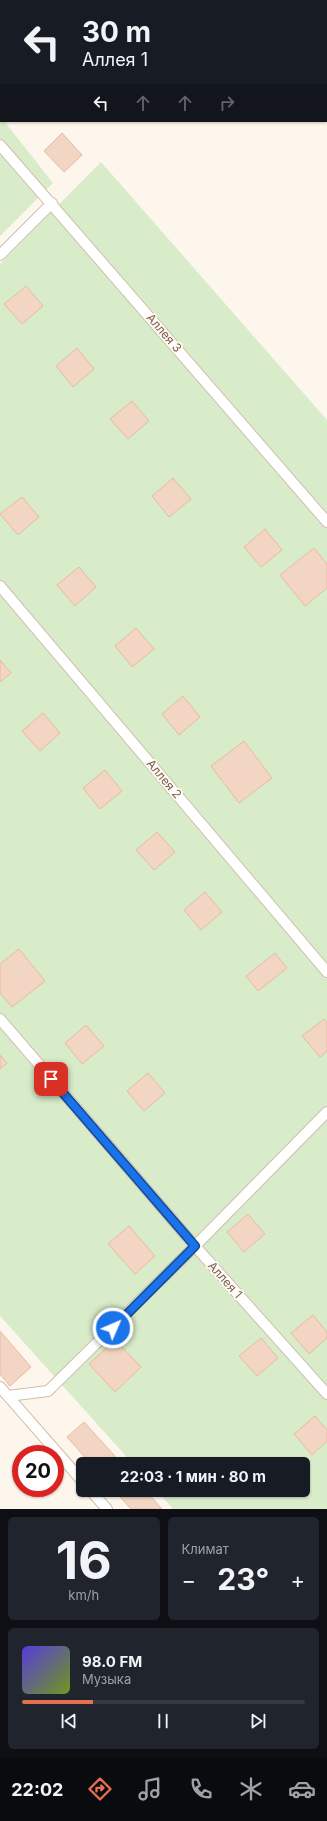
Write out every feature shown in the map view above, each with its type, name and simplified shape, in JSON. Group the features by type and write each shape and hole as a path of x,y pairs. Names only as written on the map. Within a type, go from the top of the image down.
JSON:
{"lane":[{"name":"Аллея 3","path":"0,145 52,203 327,522"},
{"path":"0,255 52,203"},
{"name":"Аллея 2","path":"0,586 327,972"},
{"name":"Аллея 1","path":"0,1019 195,1246 327,1394"},
{"path":"8,1396 48,1391 195,1246 327,1112"},
{"path":"0,1387 76,1474"},
{"path":"96,1497 107,1509"}],"green space":[{"path":"0,122 5,122 53,183 0,236"},
{"path":"101,162 327,420 327,1509 173,1509 162,1497 310,1497 310,1457 127,1457 0,1316 0,264"}],"building":[{"path":"62,133 82,155 64,172 44,151"},
{"path":"26,286 43,306 22,324 4,304"},
{"path":"77,348 94,369 73,387 56,366"},
{"path":"132,401 149,421 128,439 110,419"},
{"path":"173,478 191,499 169,517 152,496"},
{"path":"22,497 39,517 18,535 0,514"},
{"path":"265,529 282,550 261,567 244,547"},
{"path":"314,548 327,564 327,588 305,606 280,575"},
{"path":"79,567 96,587 75,606 57,585"},
{"path":"136,628 154,649 132,667 115,646"},
{"path":"0,660 11,673 0,682"},
{"path":"183,696 200,717 179,735 162,714"},
{"path":"43,713 60,733 40,751 22,731"},
{"path":"244,741 272,778 239,803 211,766"},
{"path":"105,770 122,791 100,809 83,788"},
{"path":"157,832 175,852 154,870 136,850"},
{"path":"205,892 222,912 201,930 184,910"},
{"path":"19,949 45,981 12,1007 0,993 0,964"},
{"path":"275,953 287,968 258,991 246,976"},
{"path":"324,1019 327,1023 327,1051 320,1057 302,1036"},
{"path":"86,1025 104,1046 82,1064 65,1043"},
{"path":"0,1055 7,1063 0,1069"},
{"path":"148,1073 165,1093 144,1111 127,1091"},
{"path":"248,1214 265,1234 244,1252 227,1232"},
{"path":"129,1226 155,1256 135,1274 108,1244"},
{"path":"313,1315 327,1332 327,1338 309,1354 291,1333"},
{"path":"0,1331 31,1367 10,1386 0,1374"},
{"path":"261,1338 278,1358 257,1376 239,1356"},
{"path":"115,1340 141,1367 115,1392 89,1364"},
{"path":"315,1416 327,1430 327,1441 312,1455 294,1434"},
{"path":"84,1422 116,1457 85,1457 67,1437"},
{"path":"120,1497 151,1497 162,1509 131,1509"}],"route":[{"path":"51,1079 195,1246 113,1328"}]}
